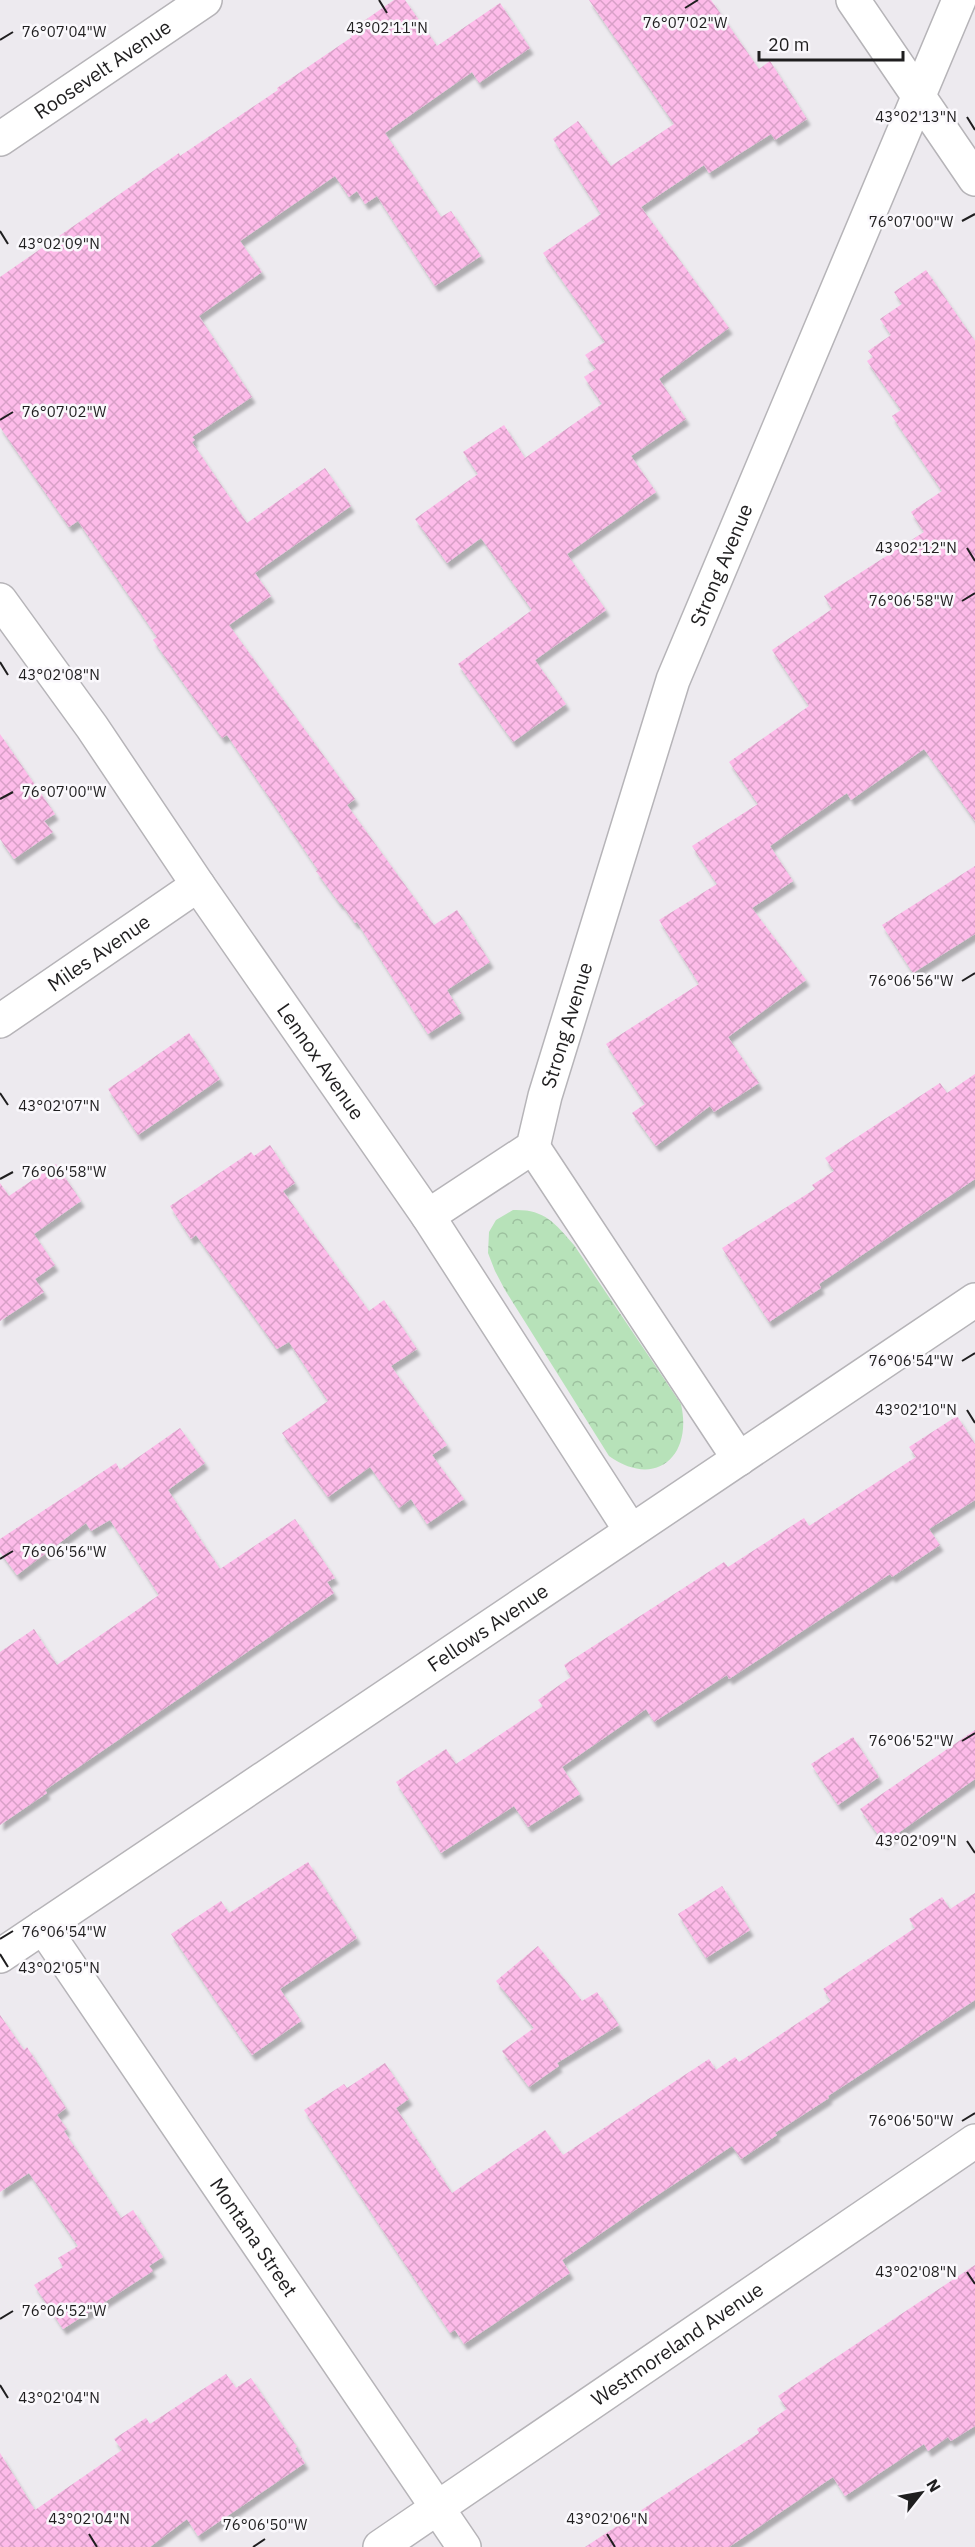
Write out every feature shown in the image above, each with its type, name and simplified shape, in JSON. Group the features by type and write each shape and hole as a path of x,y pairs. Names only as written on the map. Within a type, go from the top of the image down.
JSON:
{"street":[{"name":"Roosevelt Avenue","path":"0,139 205,0"},
{"path":"853,0 975,179"},
{"name":"Strong Avenue","path":"533,1147 546,1096 673,680 959,0"},
{"name":"Lennox Avenue","path":"0,600 92,727 198,885 428,1216 631,1531"},
{"name":"Miles Avenue","path":"0,1021 198,885"},
{"path":"428,1216 533,1147 739,1459"},
{"name":"Fellows Avenue","path":"0,1956 975,1300"},
{"name":"Montana Street","path":"43,1927 464,2547"},
{"name":"Westmoreland Avenue","path":"380,2547 975,2141"}],"green space":[{"path":"513,1210 533,1212 548,1218 574,1245 681,1404 683,1423 681,1439 676,1452 667,1462 655,1468 641,1469 626,1465 609,1456 505,1290 488,1253 489,1232 496,1220"}],"building":[{"path":"394,0 405,0 437,46 500,3 530,48 479,83 472,72 385,133 441,217 451,211 481,256 435,286 377,196 365,204 357,191 349,197 335,176 240,241 262,272 199,316 252,397 192,437 195,440 192,442 247,523 325,468 351,506 255,573 271,596 229,625 355,799 347,805 434,925 457,910 490,962 447,990 461,1013 428,1034 357,922 355,923 316,871 318,870 227,735 222,738 153,640 157,637 78,521 69,527 0,427 0,277 179,153 180,156 278,90 277,88 352,37 348,32"},
{"path":"589,0 711,0 759,69 770,61 807,119 775,140 771,134 709,173 704,165 641,207 729,328 659,379 686,419 631,456 656,492 567,554 606,610 535,660 566,704 513,742 458,664 532,610 481,538 447,563 415,519 478,474 463,452 504,425 525,458 602,404 584,377 596,369 585,355 605,342 543,253 601,214 553,139 578,121 611,166 674,124"},
{"path":"926,270 975,341 975,821 924,749 851,800 847,793 770,846 793,881 752,908 806,980 728,1037 759,1083 714,1112 710,1106 656,1146 632,1113 645,1104 606,1044 699,984 659,920 717,884 692,846 758,804 729,762 809,706 772,650 832,609 824,596 924,532 911,512 942,491 892,416 901,410 867,361 873,357 868,351 891,335 880,319 902,304 894,292"},
{"path":"0,734 55,814 44,821 53,832 14,859 0,839"},
{"path":"975,866 975,934 913,973 882,925"},
{"path":"189,1033 220,1079 138,1135 108,1089"},
{"path":"975,1074 975,1179 819,1284 821,1288 769,1322 722,1248 815,1189 812,1185 834,1171 825,1158 940,1083 947,1093"},
{"path":"270,1145 295,1183 283,1191 369,1311 384,1300 417,1349 391,1366 447,1445 432,1455 464,1499 427,1524 411,1499 399,1508 370,1467 328,1497 282,1433 328,1401 289,1342 277,1349 196,1235 191,1239 170,1206 251,1152 254,1156"},
{"path":"56,1164 81,1201 34,1234 55,1265 35,1279 44,1292 0,1321 0,1183 9,1196"},
{"path":"957,1416 975,1444 975,1500 929,1529 940,1545 892,1577 890,1574 729,1679 727,1675 654,1722 646,1709 562,1767 580,1794 528,1827 514,1806 441,1853 396,1782 446,1749 456,1764 543,1706 538,1700 571,1677 564,1665 724,1562 728,1567 804,1518 809,1526 916,1457 909,1447"},
{"path":"180,1428 205,1463 168,1490 220,1569 295,1519 335,1578 327,1582 334,1593 45,1790 47,1793 0,1825 0,1652 34,1629 57,1665 159,1595 110,1520 91,1531 86,1523 17,1575 0,1552 0,1539 116,1463 120,1470"},
{"path":"975,1730 975,1779 884,1843 860,1809"},
{"path":"853,1737 879,1777 838,1805 811,1764"},
{"path":"308,1862 357,1938 280,1989 301,2021 252,2055 171,1934 221,1901 229,1913"},
{"path":"722,1886 750,1930 706,1958 678,1914"},
{"path":"975,1893 975,2000 828,2096 829,2098 775,2133 777,2135 741,2159 732,2146 641,2206 562,2260 570,2273 464,2344 455,2330 450,2333 304,2110 344,2084 347,2088 385,2063 409,2099 396,2108 452,2193 545,2130 563,2155 709,2059 716,2070 735,2057 739,2062 831,2001 823,1989 915,1928 909,1919 942,1897 950,1909"},
{"path":"538,1946 582,2001 597,1992 619,2025 557,2063 559,2066 529,2087 502,2051 534,2028 496,1981"},
{"path":"0,2015 24,2050 27,2047 66,2108 57,2115 67,2129 64,2131 121,2218 133,2210 163,2257 149,2266 153,2271 63,2329 34,2285 63,2267 58,2258 78,2246 29,2173 0,2192"},
{"path":"975,2265 975,2426 951,2441 948,2437 928,2451 924,2444 845,2496 833,2477 729,2547 585,2547 759,2433 757,2429 787,2409 778,2396"},
{"path":"226,2374 236,2388 251,2378 297,2447 295,2448 305,2463 198,2536 187,2519 150,2547 0,2547 0,2453 35,2510 122,2450 114,2439 146,2418 150,2424"}]}
